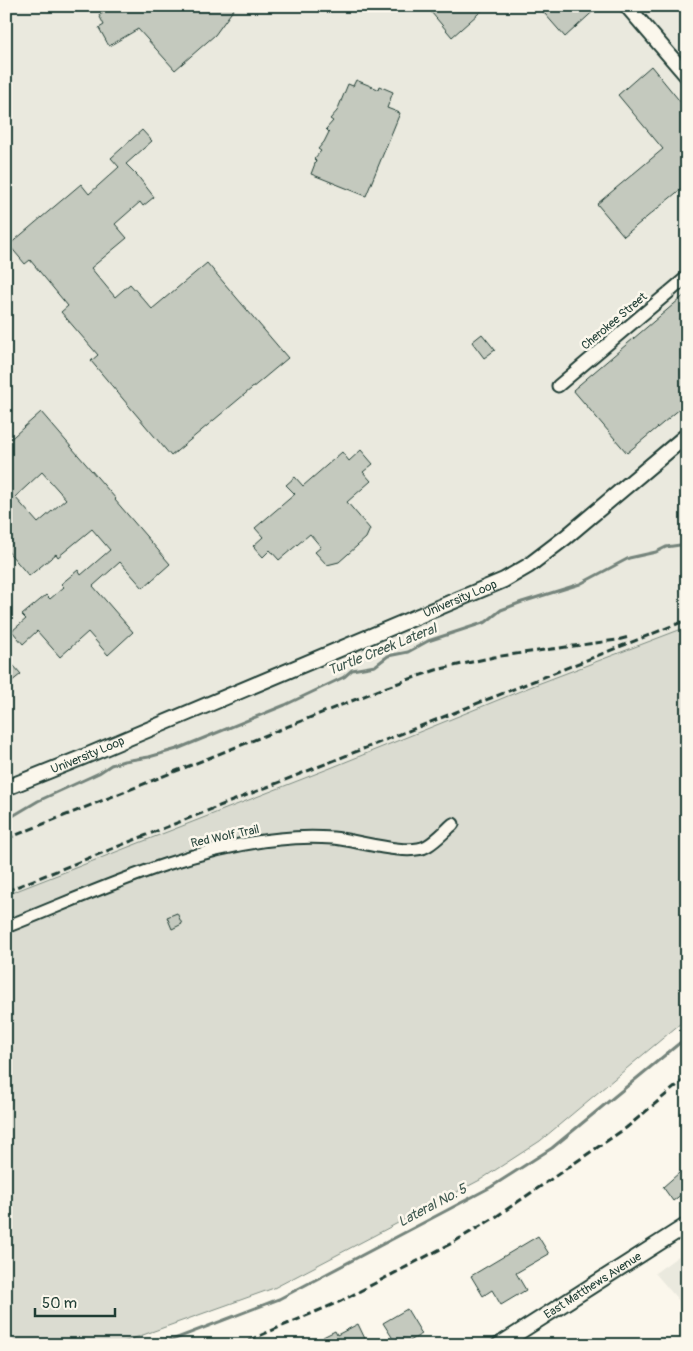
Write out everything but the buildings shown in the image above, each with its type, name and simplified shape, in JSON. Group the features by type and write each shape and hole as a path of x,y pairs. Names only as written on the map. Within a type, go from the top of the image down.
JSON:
{"street":[{"path":"627,6 687,76"},
{"name":"Cherokee Street","path":"558,386 687,277"},
{"name":"University Loop","path":"6,788 504,580 528,566 566,537 687,435"},
{"name":"Red Wolf Trail","path":"6,927 136,875 174,861 207,852 280,839 307,838 334,838 395,849 417,850 427,846 453,824"},
{"name":"East Matthews Avenue","path":"499,1345 687,1224"}],"shaded area":[{"path":"6,6 687,6 687,1018 540,1141 480,1180 274,1288 115,1345 6,1345"},
{"path":"687,627 687,1018 540,1141 480,1180 274,1288 115,1345 6,1345 6,895 333,767 535,685"},
{"path":"687,1250 687,1310 655,1273"}],"waterway":[{"name":"Turtle Creek Lateral","path":"6,820 38,801 99,773 111,765 177,749 285,705 344,677 352,670 375,666 388,656 408,652 428,641 486,622 501,610 580,584 629,558 656,552 666,547 687,544"},
{"name":"Lateral No. 5","path":"159,1345 279,1299 491,1187 552,1148 687,1037"}],"railway":[{"path":"6,891 687,620"},
{"path":"6,839 384,688 436,670 494,657 629,637"},
{"path":"238,1345 341,1301 452,1243 494,1218 626,1128 687,1077"}]}
